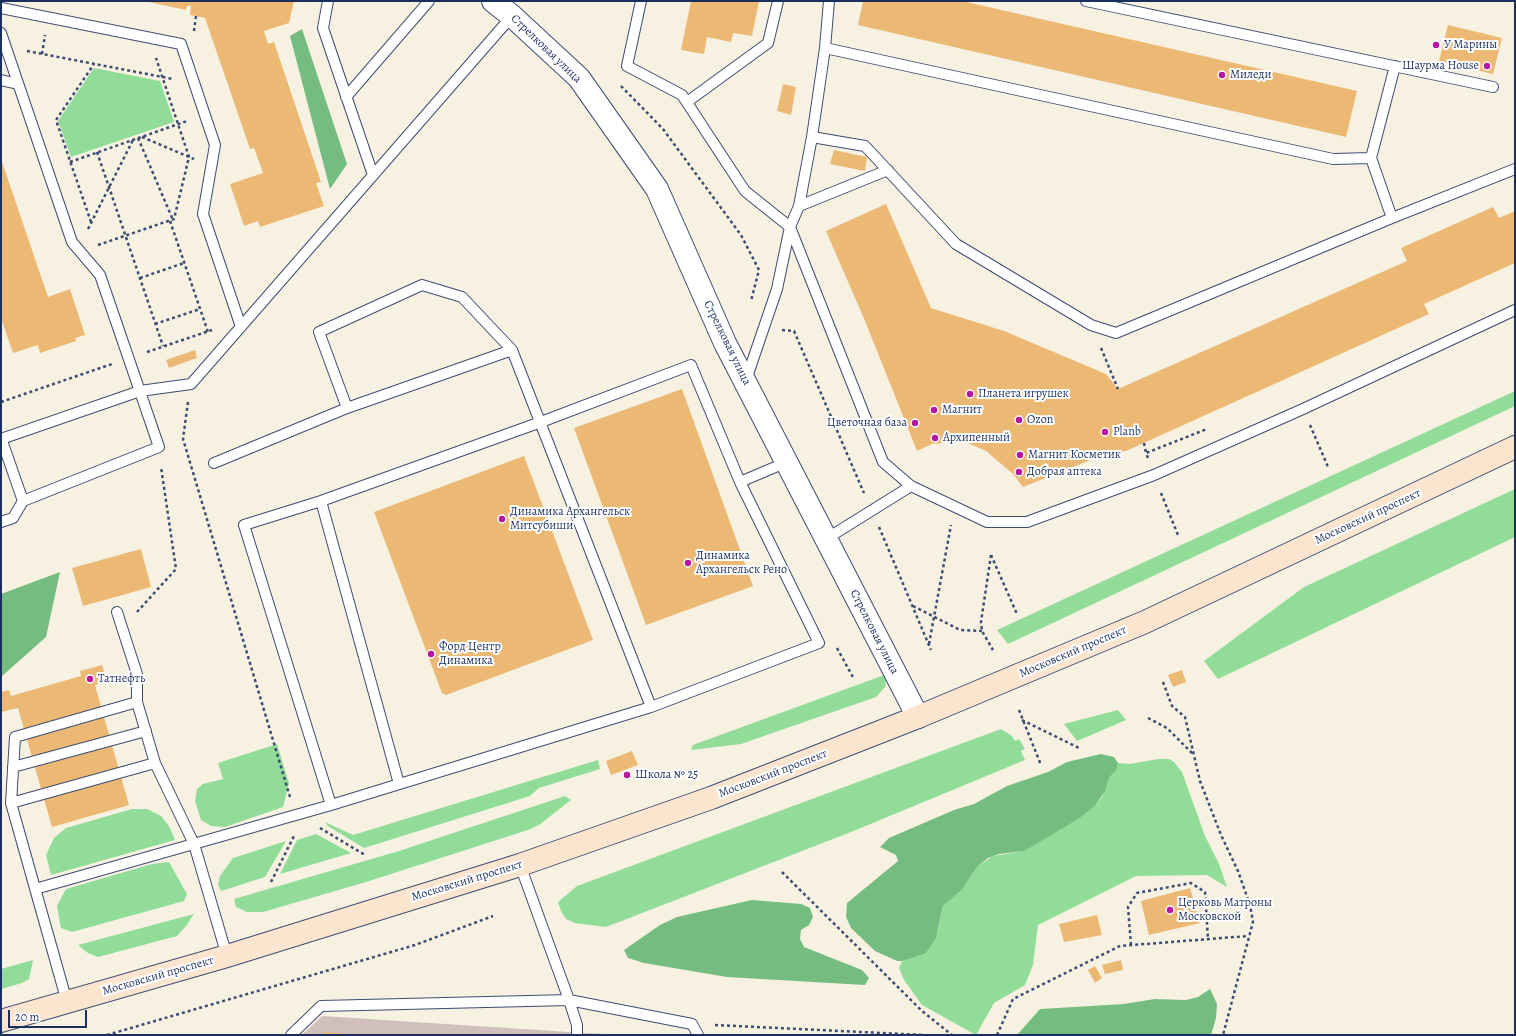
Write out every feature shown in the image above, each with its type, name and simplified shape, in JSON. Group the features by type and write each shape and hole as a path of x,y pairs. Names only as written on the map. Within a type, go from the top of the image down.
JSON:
{"main road":[{"name":"Московский проспект","path":"1,1021 227,956 520,865 711,798 918,717 1178,607 1515,447"}],"street":[{"name":"Стрелковая улица","path":"493,1 512,16 579,78 657,189 725,343 918,717"}],"lane":[{"path":"328,1 323,28 373,176"},
{"path":"346,97 429,1"},
{"path":"641,1 627,66 682,94 745,191 790,226 883,462 912,486 987,522 1027,522 1154,475 1303,409 1515,310"},
{"path":"687,102 768,43 778,1"},
{"path":"745,382 777,289 790,226 799,206 812,137 825,48 829,1"},
{"path":"1086,1 1109,4 1493,87"},
{"path":"1,8 181,44 215,145 203,214 241,327"},
{"path":"23,501 1,438 140,391 191,384 512,16"},
{"path":"1,33 72,242 100,275 159,447 23,501 13,518 1,522"},
{"path":"825,48 1333,159 1370,158"},
{"path":"1392,218 1370,158 1395,66"},
{"path":"1,80 18,84"},
{"path":"812,137 865,146 956,244 1091,325 1116,333 1392,218 1515,169"},
{"path":"799,206 888,170"},
{"path":"347,408 319,332 422,285 462,297 512,350 651,707"},
{"path":"214,463 347,408 512,350"},
{"path":"35,889 295,816 331,805 399,784 651,707 819,642 740,482 691,365 541,422 321,501 244,525 331,805"},
{"path":"740,482 786,462"},
{"path":"826,539 912,486"},
{"path":"321,501 399,784"},
{"path":"116,612 137,674 137,702 155,763 194,844 227,956"},
{"path":"67,1002 11,803 15,737 137,702"},
{"path":"13,767 146,731"},
{"path":"11,803 155,763"},
{"path":"520,865 577,1025 577,1035"},
{"path":"291,1035 321,1006 568,1000 692,1024 698,1035"}],"path":[{"path":"149,37 189,157 171,220"},
{"path":"6,46 194,83"},
{"path":"91,223 56,120 94,64"},
{"path":"70,162 205,115"},
{"path":"140,138 211,166"},
{"path":"140,138 171,220 216,356"},
{"path":"86,233 133,140"},
{"path":"97,152 163,346"},
{"path":"94,244 98,245 171,220"},
{"path":"140,278 184,263"},
{"path":"155,324 200,309"},
{"path":"1091,325 1118,388"},
{"path":"763,328 794,331 931,650"},
{"path":"191,384 183,439 300,834"},
{"path":"1303,409 1328,467"},
{"path":"1144,443 1146,453"},
{"path":"122,629 176,569 159,447"},
{"path":"929,645 954,507"},
{"path":"993,650 982,631 981,622 991,555 1017,614"},
{"path":"912,606 960,630 982,631"},
{"path":"1163,682 1172,706 1185,717 1200,781 1221,835 1238,871 1250,905 1253,922 1248,936 1223,1035"},
{"path":"1018,710 1042,765"},
{"path":"1148,718 1167,728 1195,755"},
{"path":"1022,720 1081,749"},
{"path":"271,882 294,836 320,828 365,855"},
{"path":"782,872 922,1011 952,1035"},
{"path":"1131,945 1128,907 1137,893 1191,883 1205,892 1208,939"},
{"path":"107,1035 415,944 493,916"},
{"path":"997,1035 1013,999 1120,946 1248,936"},
{"path":"692,1024 924,1035"}],"shaded area":[{"path":"322,1016 569,1032 624,1035 302,1035"}],"green space":[{"path":"302,29 347,164 330,189 290,36"},
{"path":"94,68 160,81 174,122 71,157 58,121"},
{"path":"1515,391 1515,406 1008,644 997,630"},
{"path":"1515,489 1515,537 1218,679 1204,661 1304,587"},
{"path":"60,572 46,637 1,677 1,594"},
{"path":"887,674 885,687 876,697 741,744 691,750 693,745"},
{"path":"1118,710 1126,720 1077,741 1064,724"},
{"path":"1001,729 1012,736 1015,741 1019,739 1025,749 1021,751 1025,760 851,832 606,927 575,923 566,919 561,911 558,902 577,886"},
{"path":"277,744 289,783 283,807 225,827 211,826 201,820 195,801 197,789 203,784 223,779 218,763"},
{"path":"1101,754 1114,757 1118,763 1117,769 1109,778 1105,791 1095,806 1080,818 1024,851 999,854 988,858 978,866 962,889 943,906 936,938 925,954 902,961 897,961 875,951 851,928 846,917 847,903 898,861 896,855 880,847 889,838 954,810 974,804 1007,786 1048,772 1067,762"},
{"path":"1158,759 1169,759 1174,762 1182,772 1205,836 1219,864 1227,887 1207,875 1136,876 1038,925 1033,965 1025,985 994,1003 976,1035 922,1005 904,980 899,968 902,961 925,954 938,931 943,906 970,878 978,866 993,856 1018,852 1080,818 1095,806 1102,797 1109,778 1117,769 1118,763 1130,764"},
{"path":"598,760 600,769 539,788 530,796 364,848 328,826 325,822 353,835"},
{"path":"565,796 571,800 539,825 528,830 366,882 263,912 247,912 236,907 234,899 399,851"},
{"path":"132,809 147,809 161,816 169,826 175,840 51,875 46,855 54,838 66,828"},
{"path":"316,834 351,853 280,874 297,840"},
{"path":"286,841 265,877 221,891 218,885 220,876 233,858"},
{"path":"169,862 187,894 184,901 72,932 61,928 57,906 66,889 152,864"},
{"path":"752,900 801,904 810,908 813,917 809,925 801,930 800,939 804,947 862,970 869,978 865,985 727,977 644,963 628,958 624,950 660,925 677,917"},
{"path":"194,914 177,936 98,957 88,953 78,945"},
{"path":"33,960 29,979 22,983 1,989 1,969"},
{"path":"1210,989 1217,1004 1216,1018 1211,1035 1017,1035 1040,1009 1124,1004 1155,999 1186,1000 1198,997"}],"building":[{"path":"144,1 294,1 289,23 264,31 268,44 274,42 321,182 316,183 324,206 260,227 258,221 244,226 230,184 263,173 254,148 250,149 205,18 190,15 191,6 187,6 186,10"},
{"path":"691,1 759,1 752,36 733,33 731,42 707,37 704,54 681,50"},
{"path":"863,1 962,1 1357,91 1346,137 858,25"},
{"path":"1448,25 1502,38 1493,74 1439,61"},
{"path":"783,84 796,87 791,115 777,111"},
{"path":"834,150 867,157 865,171 830,164"},
{"path":"1,159 48,297 70,289 85,335 75,338 76,341 40,353 38,345 13,353 1,318"},
{"path":"886,204 931,308 1004,331 1106,374 1118,389 1407,261 1401,248 1493,207 1499,218 1515,211 1515,263 1424,304 1429,314 1126,451 1103,455 1023,487 1013,474 986,451 963,441 932,444 917,451 865,321 826,231"},
{"path":"195,350 197,358 169,368 166,360"},
{"path":"682,389 753,586 646,625 574,428"},
{"path":"524,456 593,640 446,695 442,693 374,512"},
{"path":"141,549 151,587 83,606 72,568"},
{"path":"102,665 107,682 95,685 129,805 52,827 18,708 1,712 1,692 9,690 11,696 81,676 80,671"},
{"path":"1182,670 1186,682 1173,687 1168,675"},
{"path":"632,751 638,765 611,775 606,761"},
{"name":"Церковь Матроны Московской","path":"1190,888 1200,923 1149,935 1141,901"},
{"path":"1097,915 1102,935 1064,942 1059,924"},
{"path":"1121,960 1123,970 1105,974 1102,965"},
{"path":"1095,966 1102,978 1095,983 1088,970"},
{"path":"323,1032 351,1034 351,1035 322,1035"}],"place":[{"name":"У Марины","path":"1436,45"},
{"name":"Шаурма House","path":"1487,66"},
{"name":"Миледи","path":"1222,75"},
{"name":"Планета игрушек","path":"970,394"},
{"name":"Магнит","path":"934,410"},
{"name":"Ozon","path":"1019,420"},
{"name":"Цветочная база","path":"915,423"},
{"name":"Planb","path":"1105,432"},
{"name":"Архипенный","path":"935,438"},
{"name":"Магнит Косметик","path":"1020,455"},
{"name":"Добрая аптека","path":"1019,472"},
{"name":"Динамика Архангельск Митсубиши","path":"502,519"},
{"name":"Динамика Архангельск Рено","path":"688,563"},
{"name":"Форд Центр Динамика","path":"431,654"},
{"name":"Татнефть","path":"90,679"},
{"name":"Школа № 25","path":"627,775"},
{"name":"Церковь Матроны Московской","path":"1170,910"}]}
